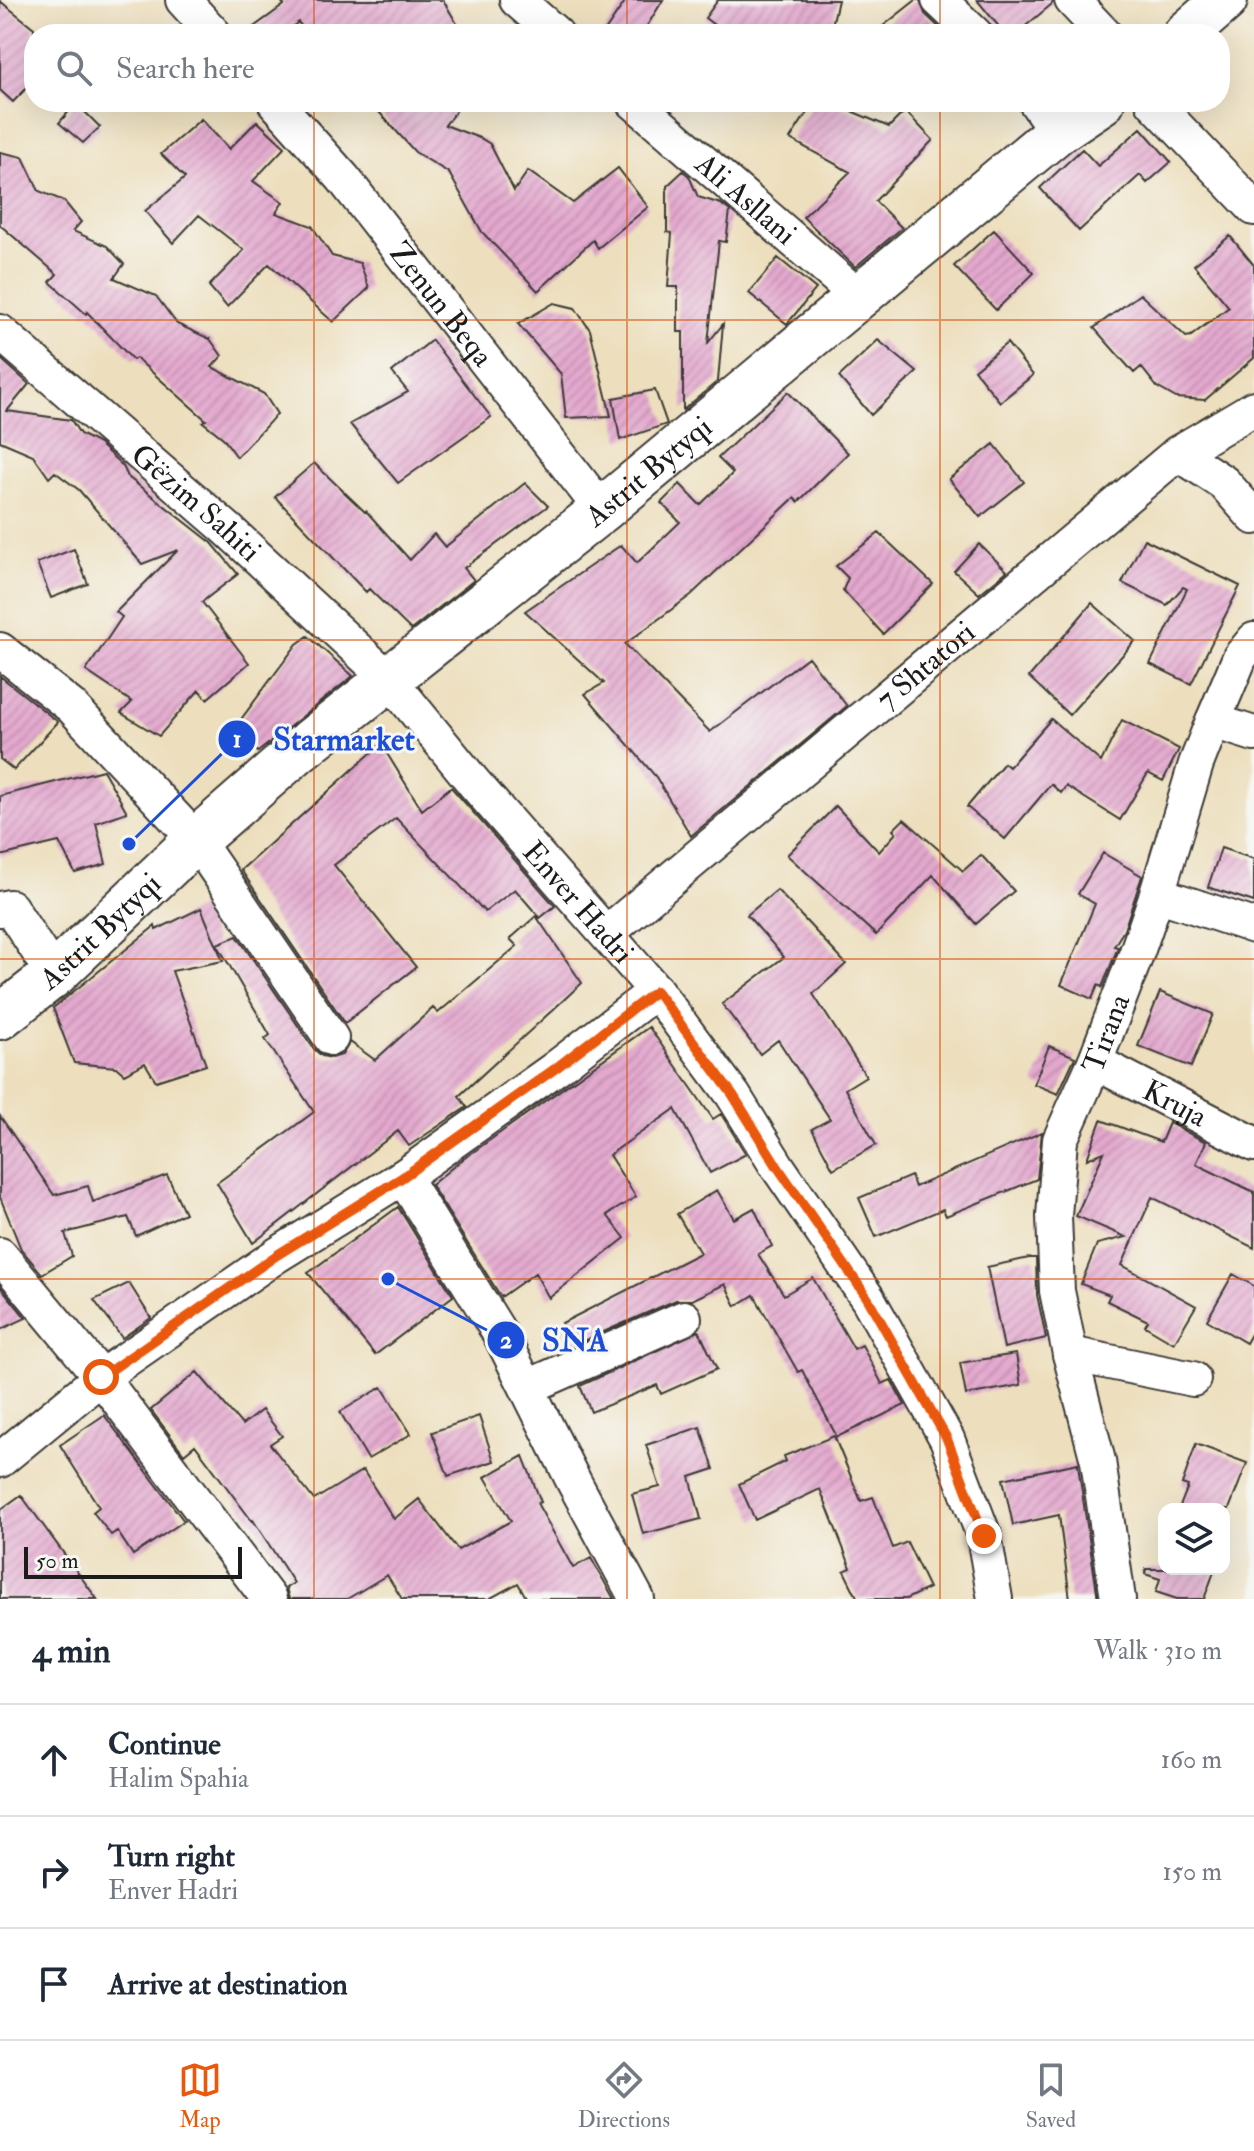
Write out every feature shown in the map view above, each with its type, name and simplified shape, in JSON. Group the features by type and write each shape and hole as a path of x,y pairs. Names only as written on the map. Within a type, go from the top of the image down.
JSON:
{"street":[{"path":"183,0 205,24"},
{"path":"517,0 545,24"},
{"path":"939,0 964,24"},
{"path":"1072,0 1095,24"},
{"path":"1197,24 1225,0"},
{"name":"Zenun Beqa","path":"284,112 343,178 602,510"},
{"name":"Ali Asllani","path":"646,112 858,296"},
{"path":"1163,112 1254,208"},
{"name":"Astrit Bytyqi","path":"0,1017 54,975 196,840 298,751 602,510 858,296 1046,117"},
{"name":"Gëzim Sahiti","path":"0,332 226,528 389,679"},
{"name":"7 Shtatori","path":"607,933 1178,453 1254,408"},
{"path":"1178,453 1224,483 1254,517"},
{"name":"Tirana","path":"1118,1599 1098,1461 1057,1291 1054,1231 1060,1140 1095,1062 1157,894 1196,764 1240,657 1254,640"},
{"path":"0,650 72,707 196,840 331,1038"},
{"name":"Enver Hadri","path":"389,679 483,794 656,991 733,1095 777,1166 868,1299 947,1439 984,1536 995,1599"},
{"path":"1213,721 1254,734"},
{"path":"1157,894 1254,926"},
{"path":"0,909 10,907 54,975"},
{"path":"0,1460 101,1377 277,1255 403,1177 556,1068 656,991"},
{"name":"Kruja","path":"1095,1062 1254,1144"},
{"path":"403,1177 500,1334 637,1599"},
{"path":"0,1255 101,1377 269,1599"},
{"path":"528,1387 684,1318"},
{"path":"1070,1354 1193,1379"}],"building":[{"path":"280,0 443,0 457,24 258,24 284,5"},
{"path":"626,0 663,0 648,24 610,24"},
{"path":"718,0 838,0 832,24 713,24 705,18"},
{"path":"920,0 925,14 936,24 886,24"},
{"path":"977,0 1053,0 1028,24 997,24"},
{"path":"0,1 29,24 24,24 24,90 13,102 0,90"},
{"path":"68,112 85,112 100,127 83,143 59,123"},
{"path":"379,112 455,112 445,125 490,144 514,191 528,171 573,203 618,168 648,207 598,248 593,240 538,291 482,232 449,173 415,152"},
{"path":"808,112 854,112 889,127 906,112 933,140 875,201 902,228 855,267 803,217 850,172 790,139"},
{"path":"201,119 229,149 257,121 285,147 253,181 283,202 276,213 312,226 332,256 360,263 369,288 333,322 269,264 227,307 209,286 244,250 199,215 173,243 145,211 185,178 161,154"},
{"path":"1141,128 1171,162 1147,183 1140,175 1079,231 1040,188 1082,149 1098,166"},
{"path":"0,152 23,157 39,191 64,201 81,222 73,231 107,246 124,264 114,278 156,296 177,324 210,339 222,356 212,367 264,394 277,414 237,457 223,438 203,422 206,420 136,358 133,360 87,312 50,282 57,274 0,225"},
{"path":"683,171 689,176 698,197 721,204 730,211 726,242 719,241 708,343 723,324 718,381 683,410 683,332 678,332 678,287 668,287 672,233 667,232 667,186"},
{"path":"994,230 1034,273 996,310 954,266"},
{"path":"1230,236 1254,265 1254,358 1205,400 1176,398 1157,387 1141,367 1134,373 1094,328 1140,294 1186,337 1191,336 1229,307 1194,265"},
{"path":"778,258 816,289 787,324 749,293"},
{"path":"554,303 575,308 590,330 611,416 566,418 561,374 518,324"},
{"path":"432,340 491,417 398,483 350,424 408,392 392,372"},
{"path":"878,340 917,372 871,415 839,377"},
{"path":"1007,343 1033,375 1000,402 974,370"},
{"path":"0,358 29,384 7,411 71,420 80,434 99,444 123,466 128,477 212,543 238,574 202,602 249,663 207,699 199,690 159,736 121,713 132,702 86,671 122,617 116,612 178,550 142,564 79,490 55,472 49,478 33,455 0,441"},
{"path":"655,390 667,424 620,440 613,398"},
{"path":"788,392 848,453 798,502 794,498 691,595 625,644 710,732 808,657 847,706 691,836 656,777 585,694 604,683 525,611 621,545 637,563 680,522 661,503 680,484 700,505 733,473 718,458"},
{"path":"994,444 1024,482 980,517 949,479"},
{"path":"314,463 366,511 410,560 434,534 445,547 525,483 548,506 464,568 474,580 411,630 369,589 366,592 275,497"},
{"path":"879,533 933,584 883,634 843,590 848,578 836,566"},
{"path":"1144,539 1240,586 1191,684 1150,664 1187,589 1183,587 1167,605 1122,583"},
{"path":"979,544 1007,571 979,594 954,571"},
{"path":"74,549 88,584 51,598 37,563"},
{"path":"1092,603 1135,641 1069,715 1029,677"},
{"path":"308,636 353,676 258,752 233,730 297,644"},
{"path":"0,676 58,722 14,770 0,759"},
{"path":"1051,719 1101,762 1122,720 1179,749 1163,781 1148,773 1120,820 1066,786 1061,793 1051,784 1005,839 967,807 1004,763 1009,767"},
{"path":"381,744 422,810 451,787 555,906 540,918 515,889 485,912 396,818 334,865 416,967 345,1023 241,870"},
{"path":"103,770 127,812 96,823 106,864 75,873 59,842 0,856 0,796"},
{"path":"836,806 879,852 904,819 963,871 981,855 1014,891 976,924 933,875 876,935 787,855"},
{"path":"1221,848 1254,859 1254,902 1208,887"},
{"path":"1103,853 1142,876 1124,930 1114,946 1118,947 1102,987 1098,985 1092,999 1061,985 1095,904 1078,894"},
{"path":"777,890 846,964 813,994 866,1076 845,1089 876,1145 833,1169 812,1129 830,1119 778,1040 760,1054 722,1004 784,957 747,915"},
{"path":"201,908 223,961 172,971 206,1065 156,1081 145,1063 124,1074 116,1067 74,1063 53,1008 155,926 156,930"},
{"path":"536,916 582,983 459,1096 467,1107 409,1146 398,1131 253,1243 217,1183 314,1112 265,1039 270,1035 217,944 237,936 314,1049 322,1056 332,1058 342,1055 350,1042 375,1060 433,1008 438,1013 517,946 510,939"},
{"path":"1160,992 1213,1014 1191,1067 1138,1046"},
{"path":"649,1027 713,1119 721,1114 746,1154 710,1173 675,1109 609,1155 636,1197 607,1215 625,1238 549,1298 535,1273 501,1297 431,1185"},
{"path":"1049,1046 1075,1057 1058,1094 1034,1084"},
{"path":"0,1116 54,1195 88,1186 93,1202 167,1175 185,1213 136,1236 128,1217 65,1233 72,1256 42,1274 21,1249 0,1197"},
{"path":"1101,1120 1161,1142 1169,1123 1206,1142 1196,1164 1254,1192 1254,1248 1152,1197 1122,1265 1196,1306 1174,1343 1145,1326 1148,1321 1107,1301 1110,1295 1081,1284 1097,1244 1126,1237 1076,1216 1104,1152 1087,1159"},
{"path":"1042,1132 1037,1179 946,1216 943,1209 876,1237 859,1198 911,1176 915,1187"},
{"path":"717,1190 734,1219 754,1208 772,1246 758,1254 784,1295 813,1278 854,1349 862,1345 882,1384 891,1380 905,1405 837,1437 802,1370 798,1372 754,1295 736,1306 725,1284 692,1300 676,1300 574,1345 562,1323 700,1253 677,1214"},
{"path":"398,1207 453,1296 375,1355 308,1273"},
{"path":"1036,1258 1037,1295 1046,1338 1004,1348 987,1267"},
{"path":"1233,1274 1254,1286 1254,1329 1246,1343 1207,1320"},
{"path":"129,1283 151,1318 122,1338 94,1300"},
{"path":"0,1286 26,1318 0,1330"},
{"path":"699,1331 717,1369 661,1394 657,1385 591,1412 580,1386"},
{"path":"1016,1354 1021,1385 966,1395 960,1363"},
{"path":"197,1372 242,1425 262,1410 282,1436 270,1444 314,1500 363,1470 394,1519 419,1499 458,1550 511,1521 485,1477 523,1456 541,1502 537,1503 573,1568 591,1558 614,1599 527,1599 518,1583 489,1599 402,1599 387,1575 347,1599 289,1599 286,1588 294,1583 253,1520 195,1445 184,1454 151,1410"},
{"path":"382,1387 411,1434 368,1459 340,1412"},
{"path":"104,1415 184,1521 133,1555 117,1531 111,1535 93,1512 99,1507 60,1445"},
{"path":"479,1416 494,1461 448,1476 432,1432"},
{"path":"700,1427 714,1469 690,1477 701,1519 643,1534 632,1494 660,1487 646,1445"},
{"path":"834,1436 861,1501 873,1497 893,1548 907,1542 929,1588 906,1599 858,1599 844,1571 851,1568 820,1489 755,1520 739,1484 786,1461 784,1456"},
{"path":"1196,1444 1247,1463 1230,1506 1230,1503 1181,1503 1188,1486 1182,1484"},
{"path":"1078,1463 1098,1599 1070,1599 1059,1515 1013,1525 1003,1479"},
{"path":"21,1495 97,1599 0,1599 0,1510"},
{"path":"1146,1569 1158,1569 1158,1575 1213,1575 1204,1599 1177,1599 1156,1592 1160,1579 1145,1574"}],"place":[{"name":"Starmarket","path":"129,844"},
{"name":"SNA","path":"388,1279"}],"route":[{"path":"101,1377 277,1255 403,1177 556,1068 656,991 733,1095 777,1166 868,1299 947,1439 984,1536"}]}
